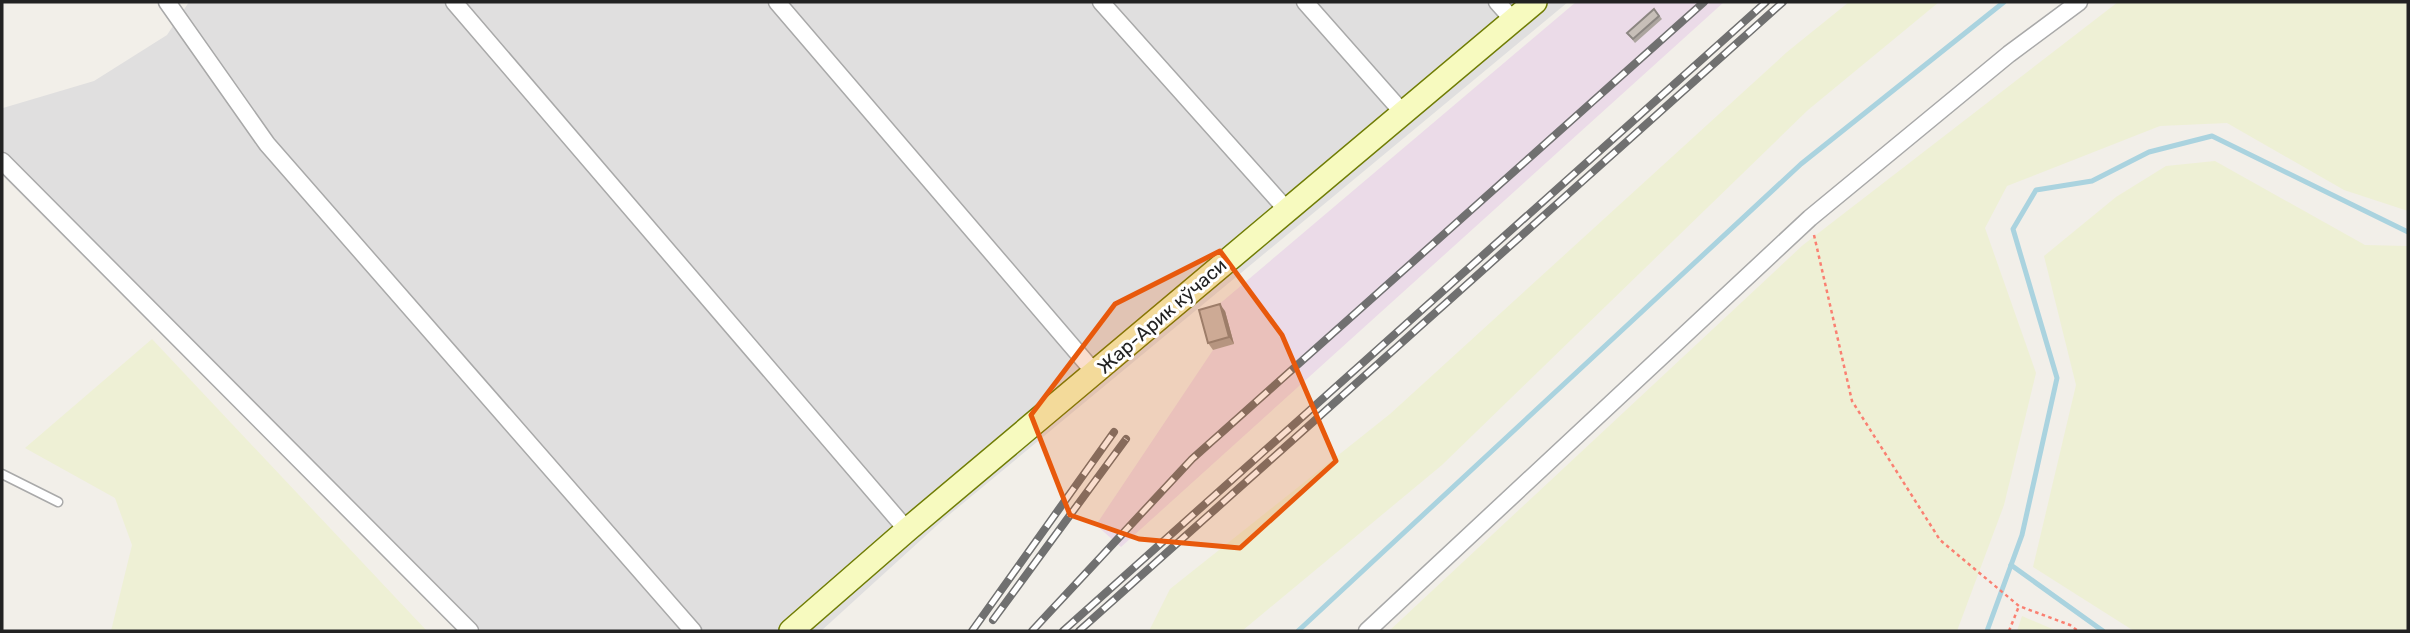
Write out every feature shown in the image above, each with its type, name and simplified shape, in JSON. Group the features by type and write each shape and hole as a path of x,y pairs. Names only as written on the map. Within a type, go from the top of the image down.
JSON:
{"main road":[{"name":"Жар-Арик кўчаси","path":"791,631 1286,209 1404,114 1535,2"}],"street":[{"path":"167,2 267,144 693,631"},
{"path":"454,2 907,530"},
{"path":"777,2 1095,373"},
{"path":"1101,2 1286,209"},
{"path":"1305,2 1404,114"},
{"path":"1497,2 1513,20"},
{"path":"1367,631 1810,218 2009,54 2079,2"},
{"path":"2,161 470,631"}],"lane":[{"path":"2,474 58,502"}],"path":[{"path":"1810,218 1852,401 1940,540 2019,606 2070,625 2078,631"},
{"path":"2009,631 2019,606"}],"highlighted area":[{"path":"1220,251 1282,335 1336,461 1240,548 1139,539 1070,515 1031,415 1115,304"}],"shaded area":[{"path":"189,2 1568,2 944,519 821,631 457,631 2,175 3,108 94,81 167,35"},
{"path":"1576,2 1724,2 1121,547 1096,525 1213,350 1204,317"}],"green space":[{"path":"1849,2 1939,2 1808,110 1442,465 1242,631 1149,631 1170,589 1390,414 1787,52"},
{"path":"2118,2 2408,2 2408,211 2344,190 2227,123 2160,126 2007,186 1985,228 2036,373 2004,505 1957,631 1389,631 1803,245"},
{"path":"2215,161 2365,245 2408,246 2408,631 2134,631 2033,567 2076,385 2044,256 2116,197 2166,166"},
{"path":"152,339 427,631 111,631 132,545 115,498 25,448"},
{"path":"2022,616 2057,631 2017,631"}],"building":[{"path":"1654,9 1659,16 1633,39 1627,33"},
{"path":"1220,304 1229,337 1208,343 1199,310"}],"waterway":[{"path":"1298,631 1801,164 2004,2"},
{"path":"1987,631 2022,535 2057,378 2013,229 2036,190 2092,181 2149,152 2212,136 2408,232"},
{"path":"2011,565 2103,631"}],"railway":[{"path":"1032,631 1192,459 1704,2"},
{"path":"1063,631 1766,2"},
{"path":"1079,631 1783,2"},
{"path":"972,631 1114,432"},
{"path":"993,620 1126,439"}]}
